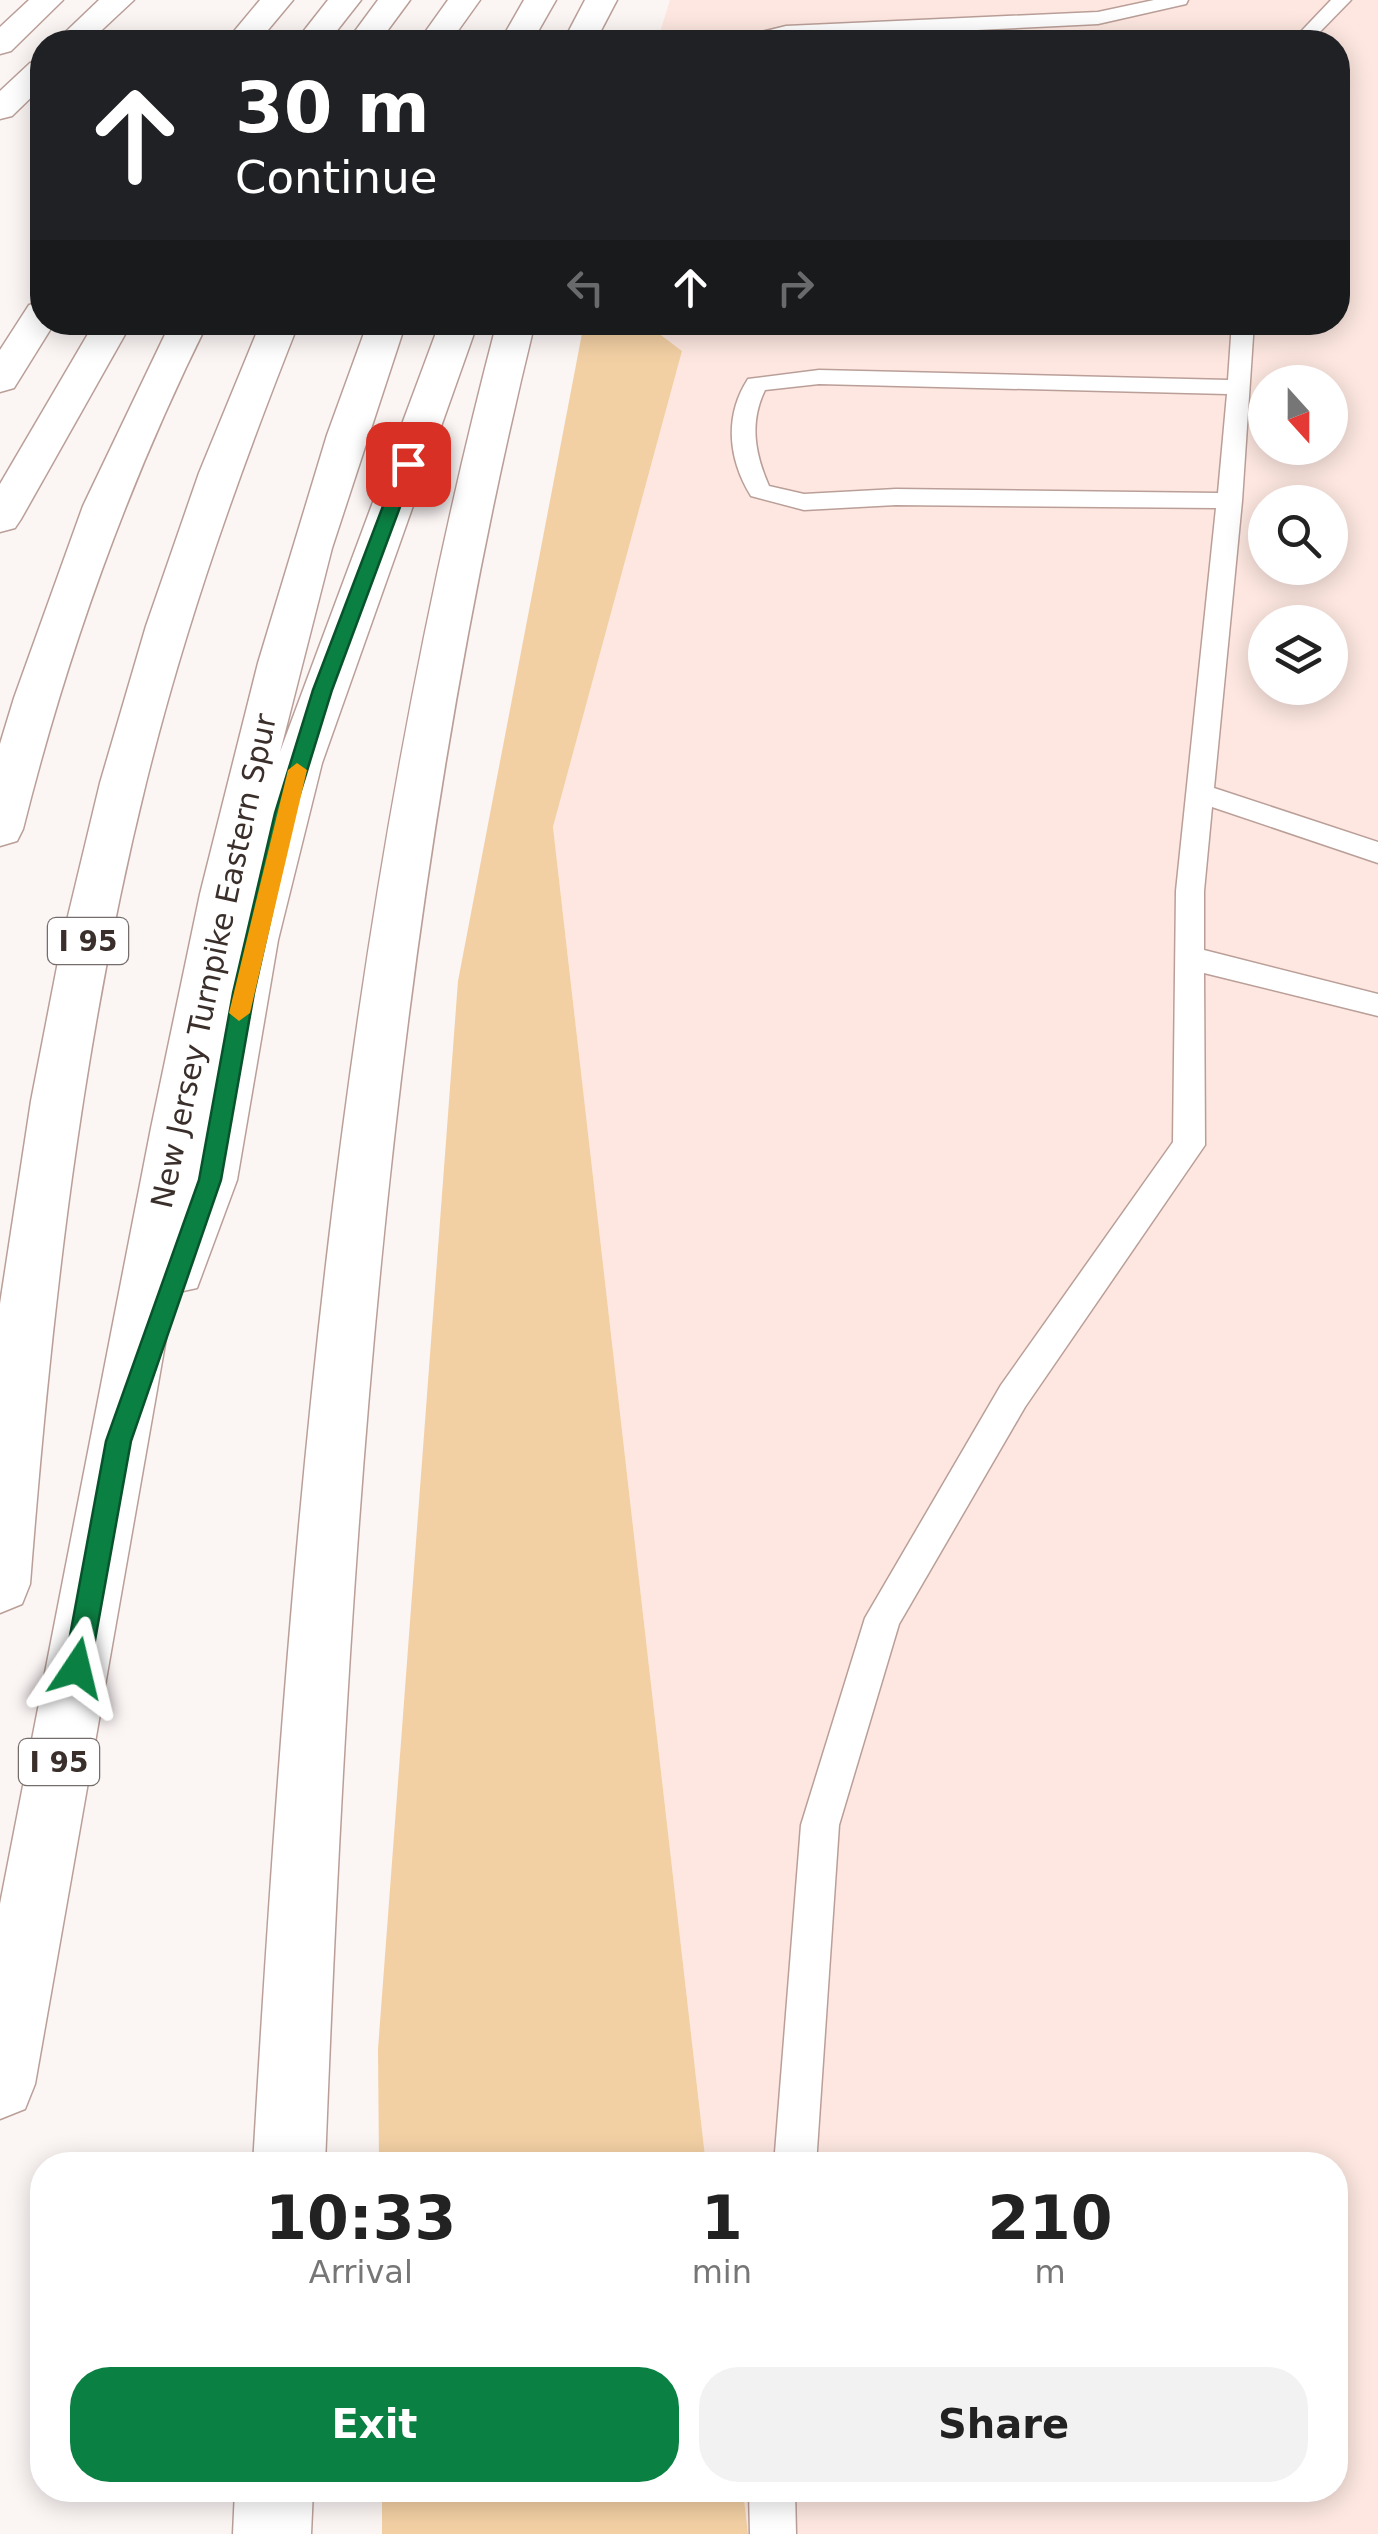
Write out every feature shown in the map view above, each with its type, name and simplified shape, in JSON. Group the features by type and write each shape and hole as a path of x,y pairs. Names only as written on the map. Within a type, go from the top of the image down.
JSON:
{"highway":[{"path":"0,44 47,0"},
{"path":"85,30 118,0"},
{"path":"251,30 277,0"},
{"path":"321,30 345,0"},
{"path":"371,30 394,0"},
{"path":"443,30 464,0"},
{"path":"523,30 540,0"},
{"path":"585,30 601,0"},
{"path":"618,30 632,0"},
{"path":"0,109 30,81"},
{"path":"0,380 30,332"},
{"path":"0,518 106,335"},
{"path":"0,830 47,661 86,550 184,335"},
{"name":"I 95","path":"0,1584 34,1254 65,1059 97,894 175,603 215,484 275,335"},
{"name":"New Jersey Turnpike Eastern Spur","path":"0,2084 118,1441 198,1127 217,918 259,732 314,535 383,335"},
{"path":"198,1127 254,940 299,763 454,335"},
{"path":"290,2152 324,1598 369,1145 428,734 477,481 513,335"},
{"path":"272,2534 273,2502"}],"lane":[{"path":"977,30 1098,18 1179,0"},
{"path":"1312,30 1342,0"},
{"path":"1064,20 1064,30"},
{"path":"796,2152 820,1824 883,1618 1013,1396 1189,1146 1190,891 1230,501 1242,335"},
{"path":"1230,501 896,497 804,502 759,491 744,458 742,407 756,384 819,377 1239,388"},
{"path":"1200,793 1378,853"},
{"path":"1190,958 1378,1005"},
{"path":"772,2502 773,2534"}],"shaded area":[{"path":"670,0 1378,0 1378,2534 748,2534 744,2502 1348,2502 1348,2152 705,2152 553,827 682,351 661,335 1350,335 1350,30 661,30"},
{"path":"582,335 661,335 682,351 553,827 705,2152 379,2152 378,2049 458,981"},
{"path":"382,2502 744,2502 748,2534 382,2534"}],"slow traffic":[{"path":"239,1013 297,770"}],"route":[{"path":"77,1668 118,1441 210,1180 243,993 285,813 322,690 408,464"}]}
